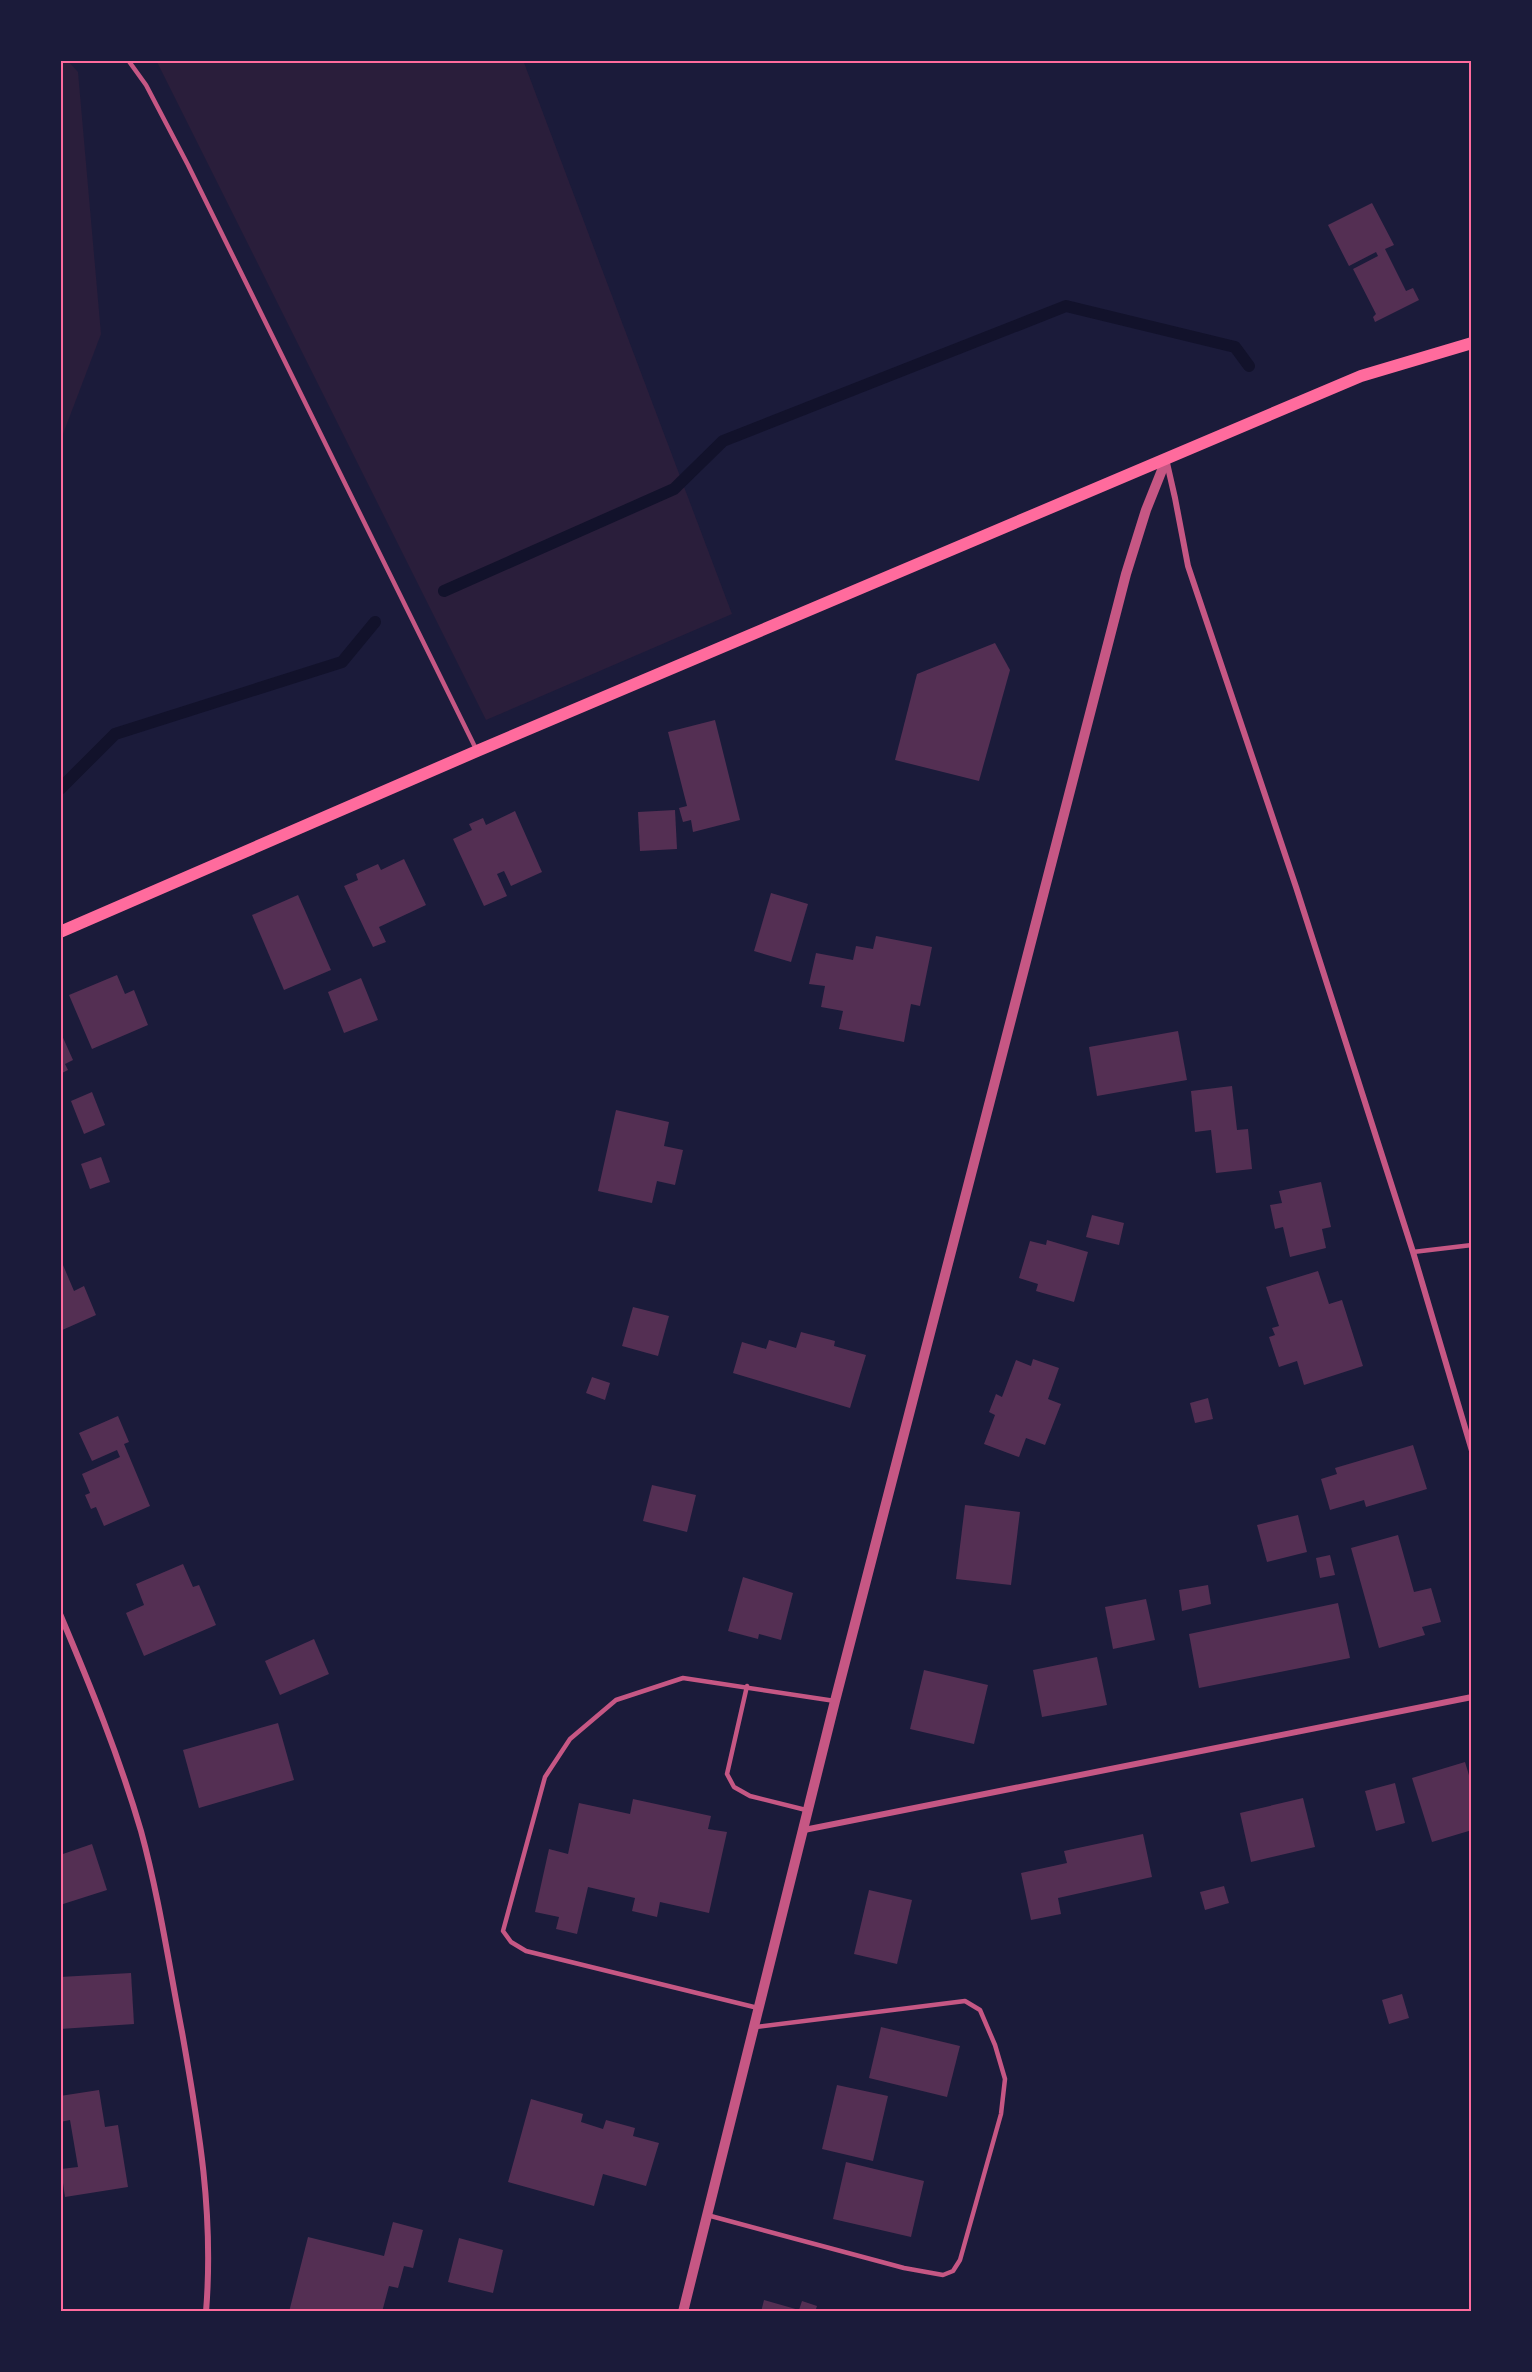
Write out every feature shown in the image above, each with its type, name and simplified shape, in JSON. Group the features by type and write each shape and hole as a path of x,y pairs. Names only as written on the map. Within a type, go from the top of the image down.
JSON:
{"main road":[{"path":"60,932 477,751 1361,376 1472,343"}],"street":[{"path":"1166,460 1188,566 1296,887 1413,1252 1472,1451"},
{"path":"683,2312 835,1701 1126,574 1146,510 1166,460"},
{"path":"60,1614 96,1698 120,1763 141,1833 157,1899 199,2123 205,2171 210,2266 206,2312"},
{"path":"804,1830 1472,1697"}],"lane":[{"path":"128,60 146,85 188,165 477,751"},
{"path":"1413,1252 1472,1245"},
{"path":"758,2008 526,1951 511,1942 503,1931 545,1777 570,1739 616,1700 682,1678 835,1701"},
{"path":"747,1686 727,1774 734,1787 750,1796 809,1810"},
{"path":"707,2216 904,2268 944,2275 953,2271 960,2260 1002,2114 1005,2079 995,2045 980,2010 965,2001 753,2027"}],"shaded area":[{"path":"60,60 67,60 78,72 101,334 60,442"},
{"path":"156,60 523,60 732,614 486,720"}],"building":[{"path":"1372,203 1394,245 1385,249 1406,291 1413,288 1419,300 1375,322 1373,317 1376,314 1353,269 1378,256 1376,252 1349,266 1328,225"},
{"path":"995,643 1010,670 979,781 895,760 917,674"},
{"path":"715,720 740,820 693,832 691,820 683,822 679,808 687,806 668,732"},
{"path":"675,810 677,849 640,851 638,812"},
{"path":"515,811 542,872 511,886 504,871 497,874 507,896 484,906 453,839 472,830 469,824 483,818 486,825"},
{"path":"404,859 426,905 379,927 386,942 373,947 344,886 358,880 356,874 378,864 381,870"},
{"path":"771,893 808,904 791,962 754,951"},
{"path":"298,895 331,970 284,990 252,915"},
{"path":"876,936 932,947 920,1006 911,1004 904,1042 839,1029 843,1011 821,1007 825,986 809,984 816,953 853,960 856,946 873,949"},
{"path":"117,975 125,994 134,990 148,1025 92,1049 69,995"},
{"path":"361,978 378,1020 344,1033 328,992"},
{"path":"60,1031 73,1060 65,1064 68,1070 60,1074"},
{"path":"1178,1031 1187,1080 1097,1096 1089,1047"},
{"path":"1232,1086 1237,1130 1248,1129 1252,1169 1216,1173 1211,1130 1195,1132 1191,1091"},
{"path":"92,1092 105,1125 84,1134 71,1101"},
{"path":"616,1110 669,1122 664,1146 683,1150 675,1185 657,1181 652,1203 598,1191"},
{"path":"101,1157 110,1182 90,1189 81,1164"},
{"path":"1321,1182 1331,1227 1322,1229 1326,1248 1290,1257 1283,1227 1275,1229 1270,1205 1282,1203 1279,1191"},
{"path":"1092,1215 1124,1223 1119,1245 1086,1237"},
{"path":"1047,1240 1088,1252 1074,1302 1036,1291 1038,1284 1019,1278 1030,1241 1046,1245"},
{"path":"60,1258 74,1291 84,1286 96,1315 60,1331"},
{"path":"1318,1271 1329,1304 1342,1300 1363,1366 1304,1385 1297,1361 1279,1367 1269,1337 1275,1335 1272,1328 1279,1326 1266,1287"},
{"path":"633,1307 669,1316 658,1356 622,1346"},
{"path":"801,1332 835,1341 834,1346 866,1355 850,1408 733,1373 742,1342 766,1349 769,1340 796,1348"},
{"path":"1033,1359 1059,1368 1048,1399 1061,1404 1045,1445 1026,1438 1019,1457 984,1444 995,1415 989,1412 996,1394 1002,1397 1016,1360 1031,1366"},
{"path":"592,1377 610,1383 605,1400 586,1393"},
{"path":"1208,1398 1213,1419 1195,1423 1190,1403"},
{"path":"118,1416 129,1442 124,1444 150,1506 104,1526 96,1507 91,1509 85,1495 90,1493 82,1474 120,1457 117,1450 92,1461 79,1433"},
{"path":"1413,1445 1427,1489 1366,1507 1364,1500 1330,1510 1321,1479 1337,1474 1335,1468"},
{"path":"652,1485 696,1495 687,1532 643,1521"},
{"path":"965,1505 1020,1512 1011,1585 956,1579"},
{"path":"1298,1515 1307,1552 1267,1562 1257,1525"},
{"path":"1398,1535 1414,1592 1431,1588 1441,1622 1422,1627 1425,1635 1379,1648 1351,1548"},
{"path":"1330,1555 1335,1575 1320,1578 1316,1558"},
{"path":"183,1564 193,1587 199,1585 216,1625 144,1656 126,1613 144,1605 136,1584"},
{"path":"743,1577 793,1593 781,1640 759,1634 758,1639 728,1631"},
{"path":"1208,1585 1211,1604 1182,1611 1179,1590"},
{"path":"1146,1599 1155,1640 1113,1649 1105,1607"},
{"path":"1338,1603 1350,1658 1199,1688 1189,1634"},
{"path":"314,1639 329,1674 280,1695 265,1661"},
{"path":"1097,1657 1107,1705 1042,1717 1033,1670"},
{"path":"924,1670 988,1685 974,1744 910,1729"},
{"path":"278,1723 294,1780 199,1808 183,1750"},
{"path":"1465,1762 1472,1785 1472,1830 1432,1842 1412,1778"},
{"path":"1395,1783 1405,1823 1376,1831 1365,1791"},
{"path":"1303,1798 1315,1847 1251,1862 1240,1813"},
{"path":"633,1799 711,1816 708,1829 727,1832 709,1913 660,1902 657,1917 632,1911 635,1898 588,1887 577,1934 556,1929 559,1917 535,1912 549,1849 568,1854 579,1803 630,1814"},
{"path":"1143,1834 1152,1877 1058,1898 1061,1914 1031,1920 1021,1873 1067,1863 1064,1851"},
{"path":"92,1844 107,1890 60,1905 60,1855"},
{"path":"1224,1886 1229,1903 1205,1910 1200,1892"},
{"path":"869,1890 912,1900 897,1964 854,1954"},
{"path":"131,1973 134,2024 60,2029 60,1977"},
{"path":"1402,1994 1409,2018 1389,2024 1382,2000"},
{"path":"881,2027 960,2046 947,2097 869,2078"},
{"path":"837,2085 888,2096 873,2161 822,2149"},
{"path":"99,2090 105,2127 118,2125 128,2187 65,2197 61,2169 78,2167 70,2120 60,2122 60,2096"},
{"path":"531,2099 583,2114 581,2122 603,2129 606,2120 635,2128 633,2136 659,2143 646,2186 603,2174 594,2206 508,2182"},
{"path":"846,2162 924,2181 911,2237 833,2219"},
{"path":"393,2222 423,2230 413,2268 404,2266 398,2288 389,2286 382,2312 289,2312 308,2237 384,2256"},
{"path":"459,2238 503,2250 493,2293 448,2282"},
{"path":"764,2300 799,2310 802,2301 817,2306 815,2312 761,2312"}],"waterway":[{"path":"444,591 674,489 723,441 1066,306 1235,347 1249,366"},
{"path":"60,789 115,734 342,662 375,622"}]}
